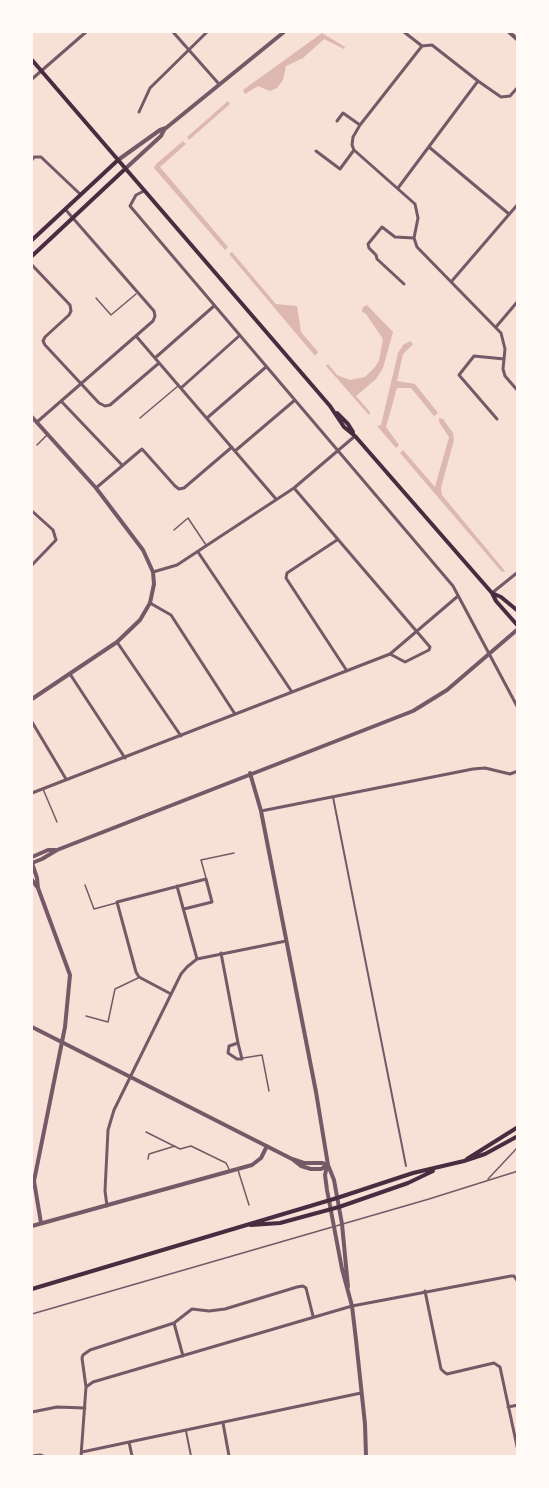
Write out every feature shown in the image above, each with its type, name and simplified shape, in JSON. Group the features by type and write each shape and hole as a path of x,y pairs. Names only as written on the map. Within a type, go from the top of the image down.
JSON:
{"main road":[{"path":"32,60 348,424 354,436 492,593 518,628"},
{"path":"32,240 118,160"},
{"path":"32,256 125,169"},
{"path":"492,593 501,597 518,611"},
{"path":"464,1161 518,1127"},
{"path":"32,1289 413,1173 464,1161 485,1154 518,1136"},
{"path":"244,1225 280,1223 331,1209 408,1183 439,1168"}],"street":[{"path":"32,79 86,32"},
{"path":"173,32 219,84"},
{"path":"139,112 150,88 207,32"},
{"path":"125,169 161,136 166,128 284,32"},
{"path":"404,32 422,46 432,45 501,97 505,98 518,87"},
{"path":"509,32 518,40"},
{"path":"422,46 360,125 353,137 352,145 354,150 415,204 418,210 414,238 417,247 496,327 504,342 505,376 518,391"},
{"path":"398,188 478,81"},
{"path":"337,121 343,113 360,125"},
{"path":"118,160 166,128"},
{"path":"429,147 509,214"},
{"path":"316,151 340,169 354,150"},
{"path":"32,160 34,157 41,157 80,194"},
{"path":"144,191 136,195 130,206 453,586 518,708"},
{"path":"451,282 518,204"},
{"path":"37,422 153,321 155,316 154,311 65,209"},
{"path":"404,284 377,259 369,248 369,244 382,228 395,237 414,238"},
{"path":"32,265 70,305 71,310 69,315 43,341 99,403 105,406 111,405 159,363"},
{"path":"496,327 518,301"},
{"path":"155,358 214,306"},
{"path":"136,336 276,499"},
{"path":"180,386 239,336"},
{"path":"497,419 459,375 474,356 504,359"},
{"path":"207,418 266,367"},
{"path":"61,400 122,465"},
{"path":"235,451 295,400"},
{"path":"32,417 96,488 143,550 153,572 154,584 150,603 140,620 117,642 32,699"},
{"path":"153,572 177,566 294,488 354,436"},
{"path":"96,488 142,449 175,486 179,489 184,488 232,447"},
{"path":"294,488 430,647 429,650 405,662 390,654"},
{"path":"32,511 52,530 56,540 32,565"},
{"path":"338,540 287,573 286,578 347,671"},
{"path":"198,552 292,692"},
{"path":"492,593 518,572"},
{"path":"32,793 390,654 458,596"},
{"path":"150,603 171,615 235,714"},
{"path":"41,1223 33,1181 62,1042 70,991 70,975 38,888 32,863 57,850 250,773 413,711 447,690 518,628"},
{"path":"117,642 181,736"},
{"path":"70,674 125,758"},
{"path":"32,722 34,730 66,779"},
{"path":"261,811 485,768 510,774 518,771"},
{"path":"250,773 261,811 328,1165 334,1180 339,1206 348,1287"},
{"path":"333,797 406,1167"},
{"path":"32,857 48,850 57,850"},
{"path":"171,994 139,977 117,902 206,879 212,902 184,909"},
{"path":"32,880 38,888"},
{"path":"177,886 197,959"},
{"path":"107,1206 105,1191 108,1130 114,1110 182,974 197,959 286,941"},
{"path":"221,953 242,1059 237,1059 228,1053 229,1046 238,1043"},
{"path":"32,1027 292,1159 304,1163 328,1165"},
{"path":"32,1226 238,1169 261,1158 267,1146"},
{"path":"328,1165 325,1175 329,1200 352,1306 367,1456"},
{"path":"87,1387 93,1382 352,1306 511,1276 517,1280"},
{"path":"313,1316 306,1288 303,1286 225,1309 209,1311 192,1309 174,1323 90,1350 82,1358 87,1387 81,1454 361,1393"},
{"path":"425,1291 441,1369 447,1374 494,1363 500,1367 518,1451 515,1456"},
{"path":"174,1323 184,1356"},
{"path":"508,1407 518,1405"},
{"path":"32,1412 57,1407 85,1408"},
{"path":"223,1423 229,1456"},
{"path":"186,1431 191,1456"},
{"path":"129,1442 132,1456"},
{"path":"32,1456 43,1456"}],"lane":[{"path":"96,298 111,315 138,292"},
{"path":"140,418 180,386"},
{"path":"37,445 47,435"},
{"path":"174,530 188,518 207,546"},
{"path":"43,789 57,822"},
{"path":"206,879 201,860 234,853"},
{"path":"85,885 94,909 117,902"},
{"path":"86,1016 108,1022 115,989 139,977"},
{"path":"242,1059 262,1055 269,1091"},
{"path":"146,1132 180,1149 191,1146 226,1163 229,1171"},
{"path":"148,1159 149,1154 175,1146"},
{"path":"487,1180 518,1147"},
{"path":"238,1169 249,1205"},
{"path":"32,1314 518,1171"}],"shaded area":[{"path":"322,33 345,47 344,49 324,39 303,58 286,66 283,80 277,88 270,91 258,86 245,94 243,90"},
{"path":"228,101 230,104 189,140 187,137"},
{"path":"183,141 186,144 160,167 228,247 225,250 154,168"},
{"path":"232,252 276,304 297,306 301,332 318,352 315,356 229,254"},
{"path":"367,305 393,332 383,368 376,379 356,396 370,412 369,415 326,366 328,364 337,375 350,380 365,377 375,367 379,360 383,339 366,314 362,312 363,307"},
{"path":"410,341 413,344 403,354 397,381 415,384 438,413 434,416 411,388 397,388 386,427 399,445 396,448 377,426 381,425 398,353 403,345"},
{"path":"439,418 443,419 453,433 454,440 441,488 442,495 505,571 502,572 400,453 403,450 435,487 449,437 439,422"}]}
